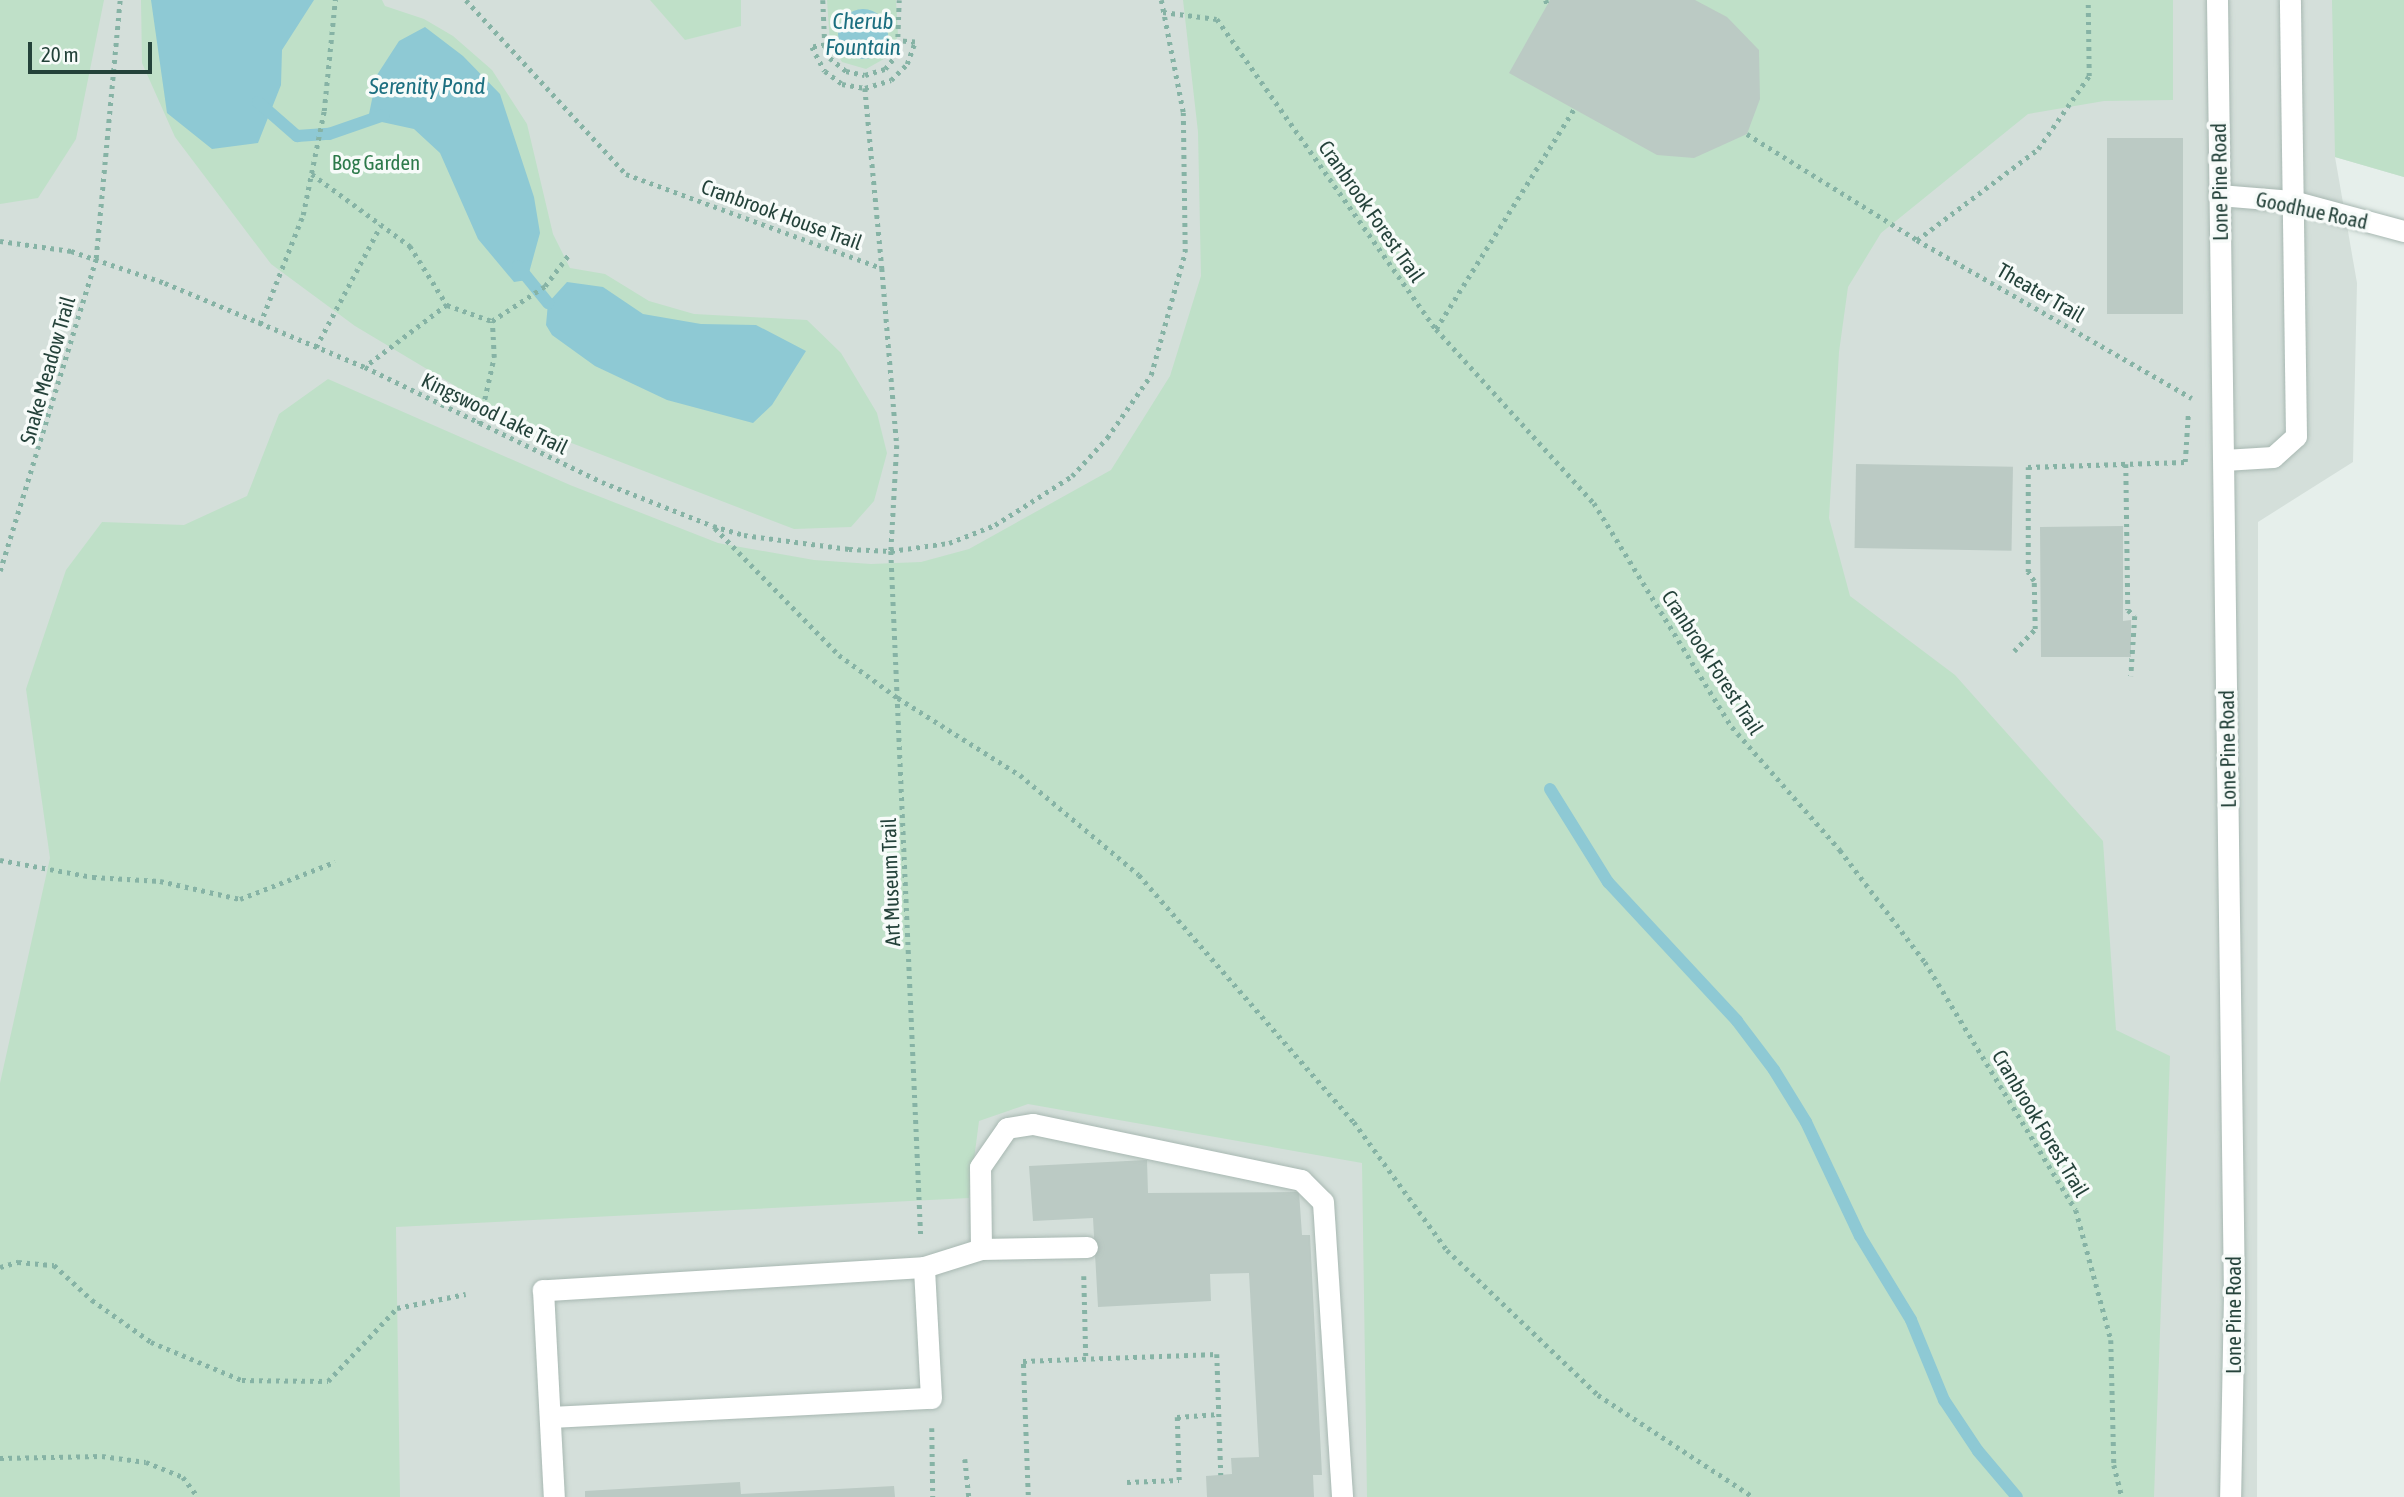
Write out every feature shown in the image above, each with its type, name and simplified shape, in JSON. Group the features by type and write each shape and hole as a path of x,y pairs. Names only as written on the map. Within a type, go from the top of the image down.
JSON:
{"street":[{"name":"Lone Pine Road","path":"2217,0 2234,1295 2230,1497"},
{"path":"2224,460 2273,457 2295,436 2290,0"},
{"name":"Goodhue Road","path":"2220,195 2292,201 2404,231"},
{"path":"981,1249 980,1167 1007,1128 1033,1124 1301,1180 1323,1202 1342,1497"},
{"path":"554,1497 543,1290 924,1267 981,1249 1085,1247"},
{"path":"551,1418 931,1398 924,1267"}],"path":[{"path":"260,324 303,215 324,111 335,0"},
{"name":"Cranbrook House Trail","path":"466,0 626,174 882,268 897,445 891,551"},
{"path":"823,0 825,45 837,66 865,75 890,64 901,41 899,0"},
{"path":"891,551 949,543 995,525 1072,476 1107,438 1151,375 1185,252 1183,112 1161,0"},
{"path":"1917,240 2038,149 2089,76 2088,0"},
{"path":"96,258 120,1"},
{"name":"Cranbrook Forest Trail","path":"1163,12 1217,19 1436,329 1594,503 1732,727 1840,850 1925,962 2076,1210 2111,1340 2114,1465 2122,1497"},
{"path":"825,45 812,47 825,71 842,84 865,88 891,80 907,64 915,42 901,41"},
{"path":"865,88 882,268"},
{"path":"1436,329 1574,109"},
{"name":"Theater Trail","path":"1747,134 1917,240 2180,390"},
{"path":"312,174 410,246 447,305 492,321"},
{"path":"316,346 381,225"},
{"name":"Kingswood Lake Trail","path":"0,241 96,258 365,367 602,482 713,526 773,540 891,551"},
{"path":"492,321 545,286 569,253"},
{"name":"Snake Meadow Trail","path":"0,571 96,258"},
{"path":"365,367 447,305"},
{"path":"480,424 494,357 492,321"},
{"path":"2014,651 2035,629 2035,581 2028,572 2028,467 2185,462 2185,424"},
{"path":"2126,464 2128,610 2135,616 2131,676"},
{"path":"713,526 839,655 898,698 1020,775 1139,875 1354,1122 1447,1250 1598,1395 1753,1497"},
{"name":"Art Museum Trail","path":"891,551 919,1212"},
{"path":"0,860 93,877 160,881 240,899 335,862"},
{"path":"1085,1247 1086,1359"},
{"path":"0,1267 19,1262 54,1265 92,1300 152,1342 242,1380 328,1381 397,1308 466,1294"},
{"path":"1028,1495 1023,1361 1217,1354 1222,1475"},
{"path":"931,1398 933,1497"},
{"path":"1127,1482 1179,1480 1177,1417 1219,1414"},
{"path":"0,1458 102,1456 146,1462 183,1477 198,1497"},
{"path":"965,1459 969,1497"}],"shaded area":[{"path":"0,0 2404,0 2404,177 2335,157 2357,283 2353,462 2258,522 2257,1497 0,1497"}],"green space":[{"path":"0,0 104,0 76,139 38,198 0,204"},
{"name":"Bog Garden","path":"141,0 382,0 385,6 424,19 453,36 492,70 527,124 553,234 570,268 605,274 649,301 694,314 807,320 841,353 877,413 887,453 874,501 851,527 794,529 512,420 355,326 271,264 175,137 142,63"},
{"path":"650,0 741,0 741,26 685,40"},
{"path":"827,0 896,0 898,35 891,55 866,69 842,62 830,43","holes":["860,9 879,15 879,54 872,58 851,56 839,38 842,21"]},
{"path":"1183,0 2173,0 2173,100 2104,101 2028,114 1881,233 1848,287 1839,352 1829,518 1850,596 1955,675 2103,841 2116,1030 2170,1056 2154,1497 1367,1497 1362,1163 1028,1104 979,1121 969,1198 396,1227 400,1497 0,1497 0,1083 50,858 26,689 66,570 102,522 184,525 247,496 279,414 328,379 570,485 718,543 814,560 871,564 921,562 969,549 1111,470 1170,376 1201,276 1198,132"},
{"path":"2332,0 2404,0 2404,177 2335,157"}],"water":[{"path":"151,0 314,0 282,50 281,85 258,143 212,149 167,113"},
{"name":"Cherub Fountain","path":"863,9 881,16 888,34 881,52 863,59 845,52 838,34 845,16"},
{"name":"Serenity Pond","path":"425,27 463,56 500,94 534,197 540,233 527,280 514,282 478,239 440,153 414,129 368,119 377,75 399,41"},
{"path":"567,282 603,287 643,314 701,324 756,325 806,351 772,405 753,423 667,400 595,366 552,335 546,325 548,303"}],"building":[{"path":"1550,0 1695,0 1727,17 1759,50 1760,99 1747,134 1694,158 1657,155 1509,73"},
{"path":"2107,138 2183,138 2183,314 2107,314"},
{"path":"1856,464 2013,467 2012,551 1855,548"},
{"path":"2123,526 2123,621 2131,620 2131,657 2041,657 2040,527"},
{"path":"1147,1160 1148,1193 1299,1192 1302,1235 1310,1235 1322,1475 1313,1475 1314,1497 1207,1497 1206,1476 1232,1474 1231,1458 1259,1457 1249,1273 1210,1274 1211,1301 1098,1307 1093,1218 1033,1221 1029,1166"},
{"path":"740,1482 741,1494 894,1486 895,1497 585,1497 585,1491"}],"waterway":[{"path":"258,102 297,136 329,134 384,115"},
{"path":"518,266 548,303"},
{"path":"1550,789 1608,882 1737,1021 1774,1070 1806,1122 1860,1236 1911,1320 1944,1400 1978,1451 2017,1497"}]}
